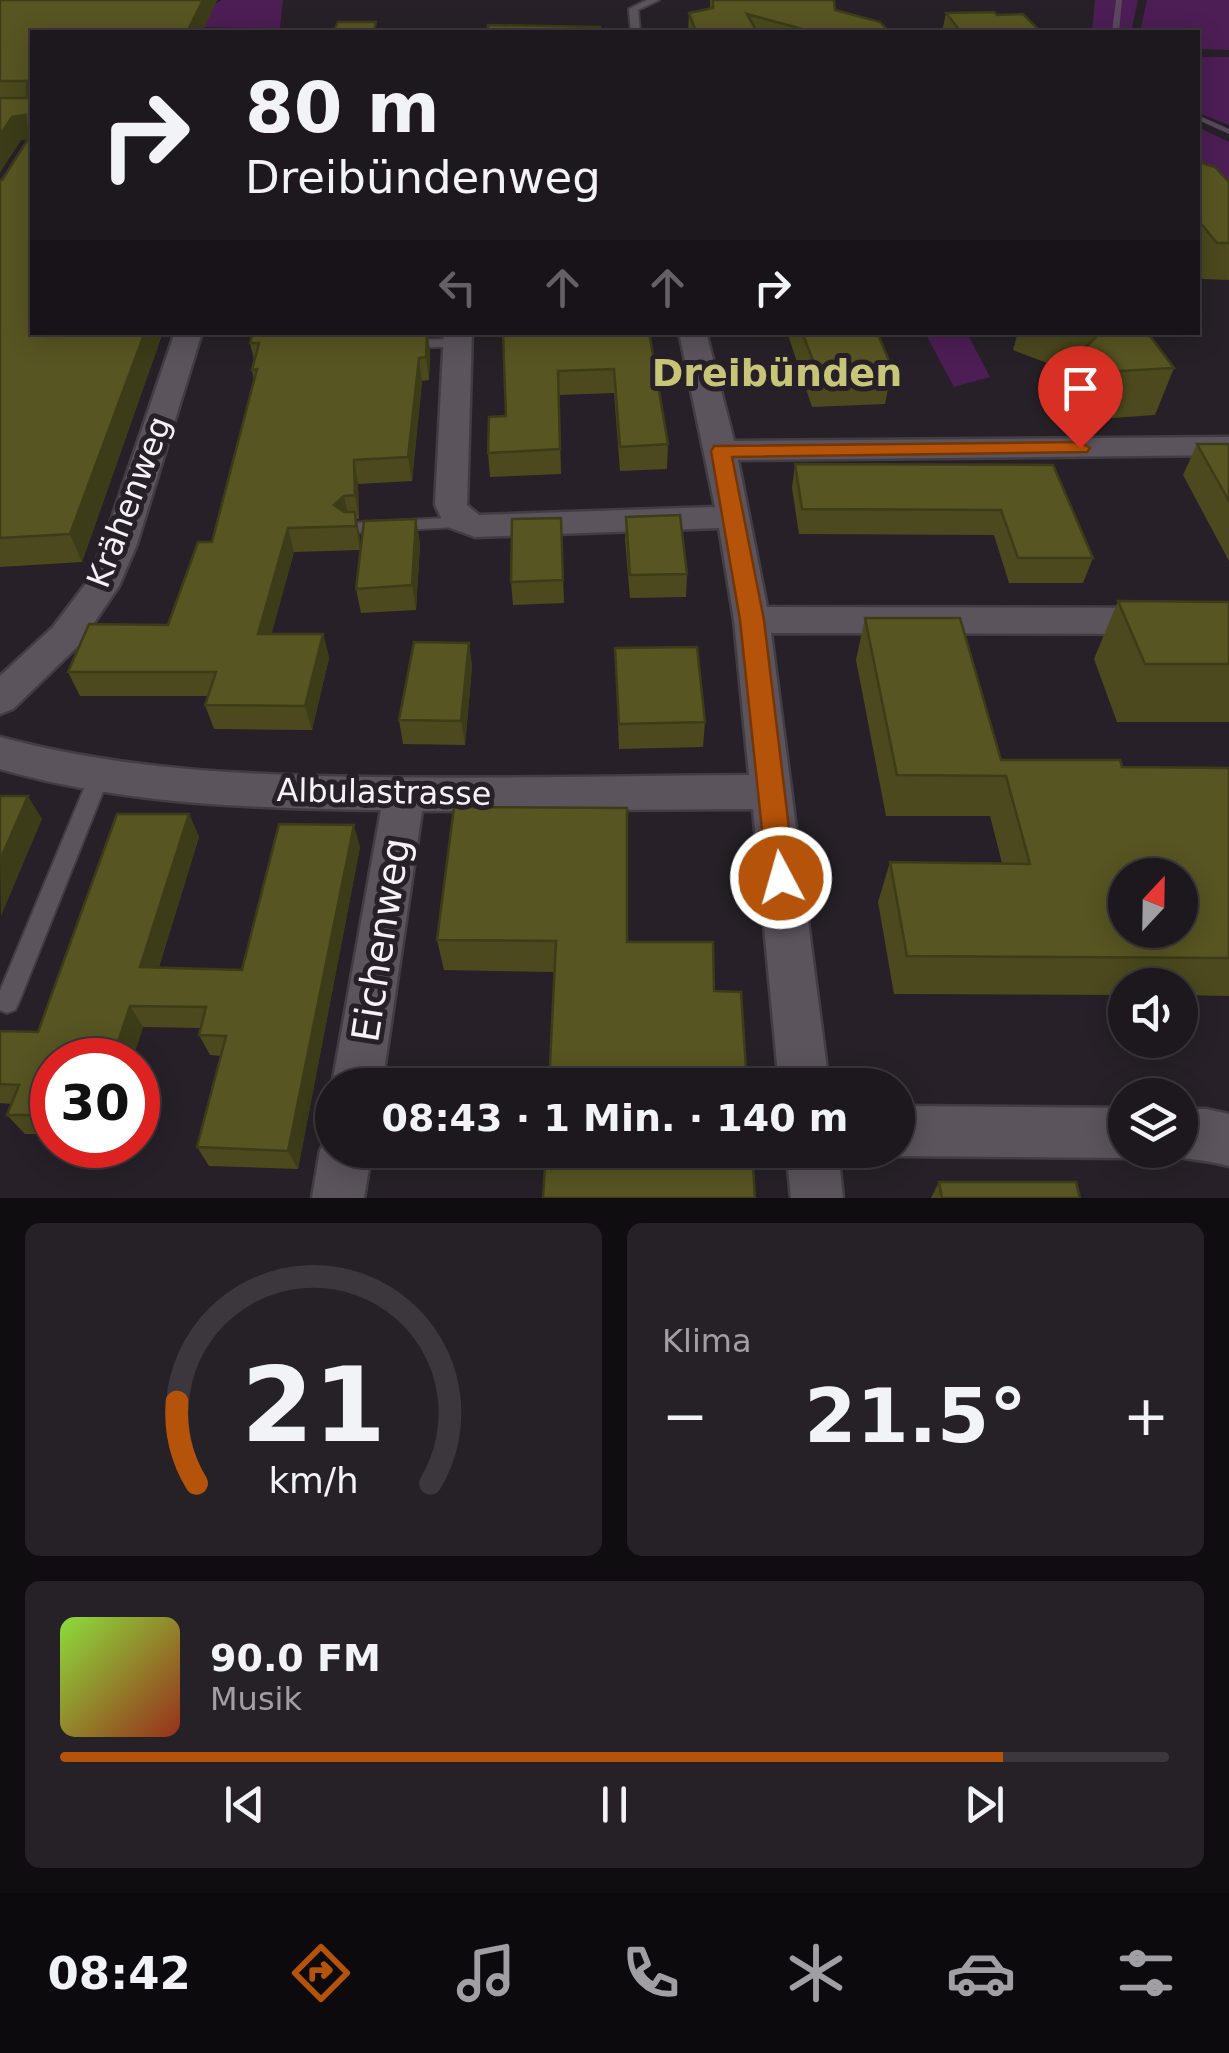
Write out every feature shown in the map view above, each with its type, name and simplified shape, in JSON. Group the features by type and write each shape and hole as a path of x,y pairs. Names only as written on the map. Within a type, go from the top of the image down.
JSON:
{"street":[{"name":"Krähenweg","path":"0,699 66,636 102,586 120,544 188,335"},
{"path":"693,335 721,451 730,517 752,620 802,1068"},
{"path":"458,338 451,504 458,518 475,526 730,517"},
{"path":"721,451 1229,446"},
{"path":"752,620 1229,622"},
{"name":"Albulastrasse","path":"0,753 98,779 169,789 404,794 772,792"},
{"name":"Eichenweg","path":"360,1068 404,794"},
{"path":"915,1131 1108,1133"},
{"path":"1198,1136 1229,1140"},
{"path":"338,1198 343,1168"},
{"path":"814,1168 817,1198"}],"lane":[{"path":"635,30 634,9 655,0"},
{"path":"386,345 458,338"},
{"path":"351,528 467,522"},
{"path":"7,1002 98,779"}],"shaded area":[{"path":"222,0 283,0 280,28 172,27"},
{"path":"1095,0 1138,0 1131,30 1092,30"},
{"path":"1147,0 1229,0 1229,50 1200,49 1200,30 1140,30"},
{"path":"1200,57 1229,57 1229,125 1200,114"},
{"path":"1200,128 1229,142 1229,182 1200,169"},
{"path":"926,335 968,335 990,377 954,387"}],"building":[{"path":"0,0 203,0 188,30 30,30 30,335 144,335 70,534 0,538 0,180 27,141 26,115 12,117 0,135 0,98 27,98 27,81 0,81"},
{"path":"713,0 834,0 835,10 880,22 887,30 806,30 747,14 756,30 695,30 689,13 713,8"},
{"path":"946,13 1023,14 1039,30 959,30"},
{"path":"338,22 376,22 374,30 334,30"},
{"path":"488,25 600,27 599,30 488,30"},
{"path":"1200,159 1215,167 1229,182 1229,243 1217,243 1200,222"},
{"path":"252,335 427,335 426,357 419,358 408,457 354,460 355,495 344,496 334,505 344,512 355,512 356,526 288,528 258,634 323,634 305,706 205,705 216,672 68,672 89,624 168,625 198,542 212,542 257,369 252,370 259,343 250,343"},
{"path":"503,335 650,335 668,444 620,447 614,369 558,371 560,449 488,453 489,417 506,416"},
{"path":"803,335 878,335 892,368 817,371"},
{"path":"1098,335 1149,335 1174,368 1100,372 1084,349"},
{"path":"1197,444 1229,444 1229,501"},
{"path":"795,464 1053,465 1093,558 1018,558 1001,510 802,509"},
{"path":"680,515 687,574 630,575 626,517"},
{"path":"561,518 563,580 511,582 512,519"},
{"path":"416,519 412,585 356,589 364,521"},
{"path":"1118,601 1229,602 1229,664 1145,664"},
{"path":"865,618 960,618 1001,760 1120,760 1122,767 1229,768 1229,958 907,956 890,862 1030,864 1006,776 897,775"},
{"path":"414,642 469,643 461,721 399,720"},
{"path":"697,647 705,722 619,724 615,648"},
{"path":"0,796 28,796 0,860"},
{"path":"454,807 627,808 627,942 713,942 714,991 741,992 746,1068 550,1068 556,941 437,940"},
{"path":"117,814 189,814 140,967 242,970 279,824 354,825 288,1151 197,1147 226,1036 199,1035 206,1007 130,1006 119,1038 30,1038 30,1115 7,1115 19,1085 0,1084 0,1031 38,1032"},
{"path":"545,1168 753,1168 755,1198 543,1198"},
{"path":"939,1182 1076,1182 1080,1198 942,1198"}],"waterway":[{"path":"1116,30 1119,0"},
{"path":"1200,118 1229,132"}],"district":[{"name":"Dreibünden","path":"777,373"}],"route":[{"path":"781,878 752,620 730,517 721,451 1080,448"}]}
